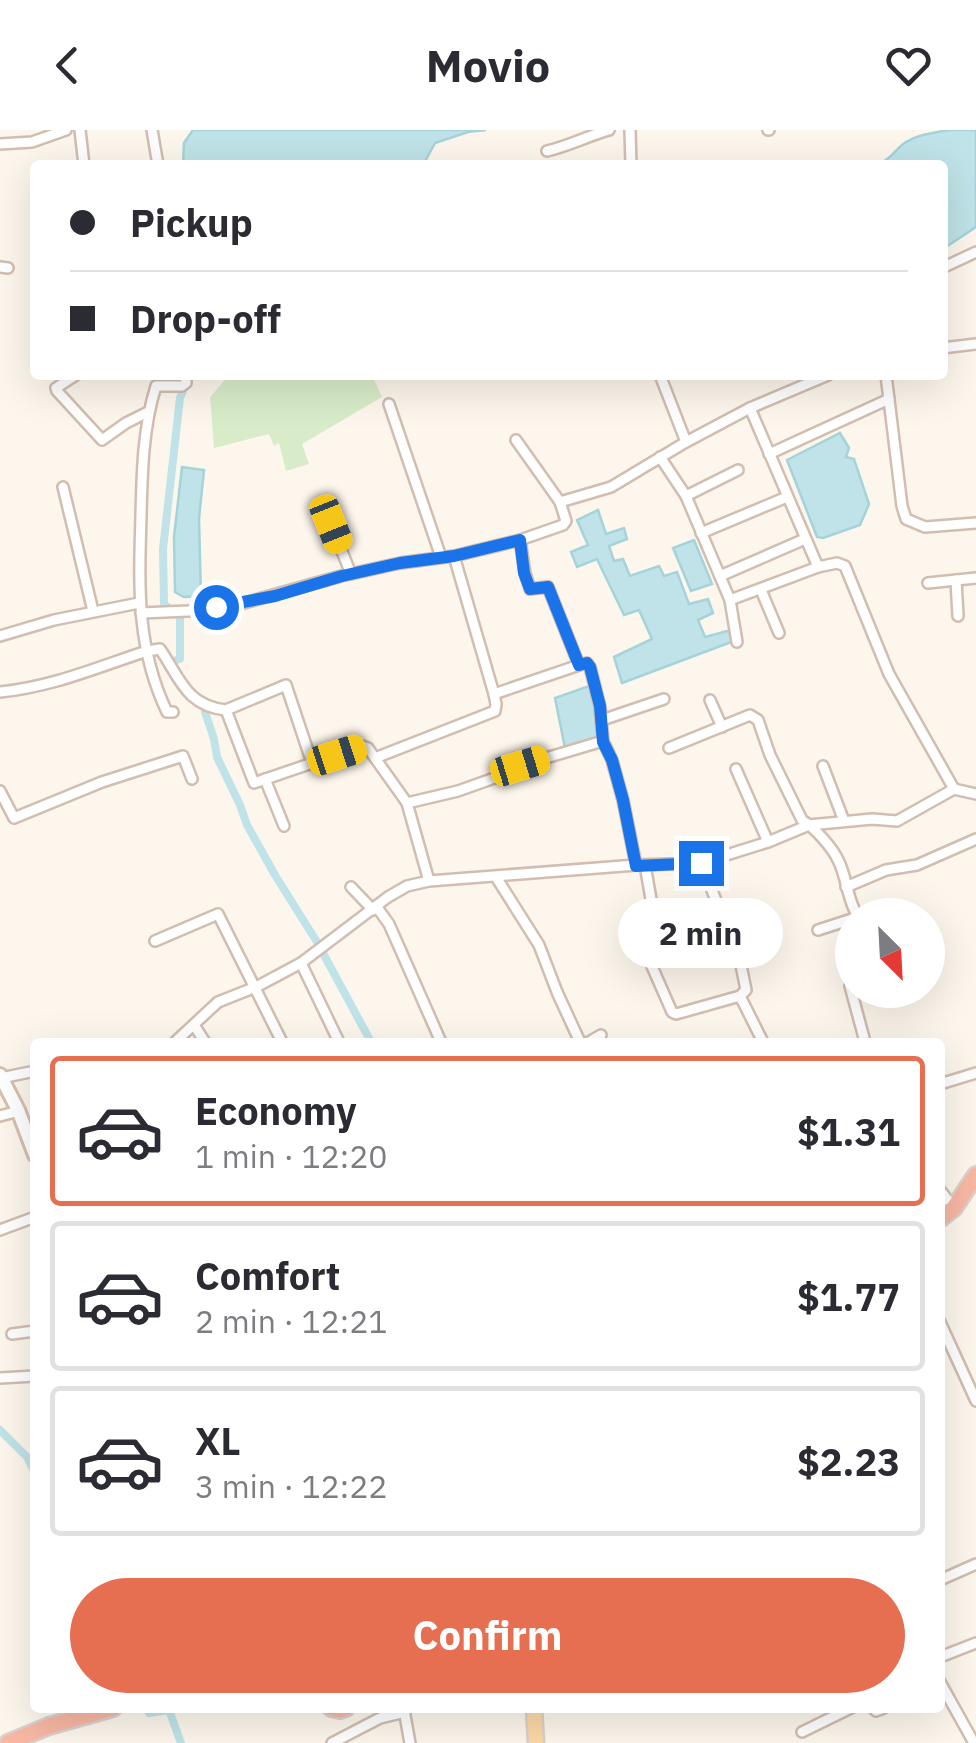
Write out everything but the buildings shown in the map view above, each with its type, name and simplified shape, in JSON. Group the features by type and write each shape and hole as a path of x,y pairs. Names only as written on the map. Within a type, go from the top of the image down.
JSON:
{"highway":[{"path":"945,1215 973,1187"},
{"path":"8,1743 96,1713"}],"main road":[{"path":"534,1713 536,1743"}],"street":[{"path":"0,144 32,142 66,130"},
{"path":"80,130 83,160"},
{"path":"152,130 157,160"},
{"path":"547,151 609,130"},
{"path":"630,130 631,160"},
{"path":"948,265 976,252"},
{"path":"948,347 976,344"},
{"path":"68,380 57,391 102,440 148,412"},
{"path":"173,712 167,712 157,690 147,651 142,488 148,412 156,386 182,386 186,380"},
{"path":"662,380 686,442"},
{"path":"560,502 611,487 750,408 816,380"},
{"path":"887,380 906,519 925,527 976,523"},
{"path":"769,454 889,398"},
{"path":"389,404 441,557"},
{"path":"750,408 818,567"},
{"path":"0,636 93,612 188,611 244,603 351,574 520,540 566,523 560,502 516,440"},
{"path":"660,457 686,496 730,600 737,642"},
{"path":"686,496 738,470"},
{"path":"63,487 93,612"},
{"path":"701,533 788,498"},
{"path":"331,524 351,574"},
{"path":"720,576 806,539"},
{"path":"520,540 530,589 548,587 579,665"},
{"path":"375,758 495,711 494,694 454,556"},
{"path":"730,600 818,567 837,563 845,566 889,674 954,789"},
{"path":"928,583 976,578"},
{"path":"956,580 958,616"},
{"path":"761,590 779,633"},
{"path":"0,692 55,683 160,649 178,682 202,704 226,710 286,685 312,763"},
{"path":"494,694 579,665 587,663 590,667 603,742 612,760 655,922 636,930 672,1012 740,996 746,990 740,960 701,863"},
{"path":"602,720 664,699"},
{"path":"710,700 722,727"},
{"path":"226,710 254,783 362,746 368,748 407,803 429,881"},
{"path":"669,748 750,715 758,720 770,755 802,820 838,860 849,898"},
{"path":"407,803 458,791 514,772 520,766 603,742"},
{"path":"0,790 14,818 102,782 183,756 192,779"},
{"path":"823,766 844,820"},
{"path":"736,770 768,842"},
{"path":"265,780 284,826"},
{"path":"180,1038 218,1002 301,964 407,886 429,881 701,863 809,825 844,820 897,820 954,789 976,794"},
{"path":"846,887 886,870 917,865 976,838"},
{"path":"496,877 539,945 578,1038"},
{"path":"351,887 388,924 439,1038"},
{"path":"155,942 218,914 280,1038"},
{"path":"818,930 835,924"},
{"path":"301,964 336,1038"},
{"path":"740,996 761,1038"},
{"path":"855,1008 861,1038"},
{"path":"194,1026 202,1038"},
{"path":"597,1038 601,1036"},
{"path":"30,1072 1,1076 30,1142"},
{"path":"945,1082 976,1073"},
{"path":"0,1116 19,1112"},
{"path":"945,1196 954,1208"},
{"path":"0,1230 30,1219"},
{"path":"12,1334 30,1331"},
{"path":"945,1333 976,1400"},
{"path":"0,1378 30,1376"},
{"path":"945,1578 976,1564"},
{"path":"945,1655 976,1643"},
{"path":"945,1691 974,1740"},
{"path":"332,1743 395,1713"},
{"path":"405,1713 410,1743"},
{"path":"802,1732 841,1713"}],"green space":[{"path":"225,380 374,380 382,397 302,444 309,464 286,471 279,443 274,446 269,434 214,448 210,397"}],"water":[{"path":"193,130 486,130 435,143 426,160 183,160 184,143"},
{"path":"976,130 976,227 948,246 948,160 885,160 911,139"},
{"path":"840,433 849,448 846,457 854,459 869,504 860,525 817,537 787,460"},
{"path":"182,467 204,470 199,519 201,596 184,597 175,592 174,537"},
{"path":"598,510 606,534 624,528 627,539 609,546 614,561 623,559 630,576 659,566 664,576 677,572 689,604 708,599 713,613 698,620 705,637 731,630 734,641 622,683 614,657 652,639 639,610 624,615 597,559 577,567 571,552 588,545 577,520"},
{"path":"694,540 712,584 691,591 673,548"},
{"path":"592,685 598,737 565,748 555,698"}],"waterway":[{"path":"173,661 180,659 180,617 164,604 163,549 183,391"},
{"path":"205,712 217,757 247,825 369,1038"},
{"path":"0,1430 30,1463"},
{"path":"170,1713 181,1743"}],"route":[{"path":"216,607 275,596 400,563 454,556 520,540 530,589 548,587 579,665 587,663 590,667 600,706 603,742 623,800 636,866 701,863"}]}
